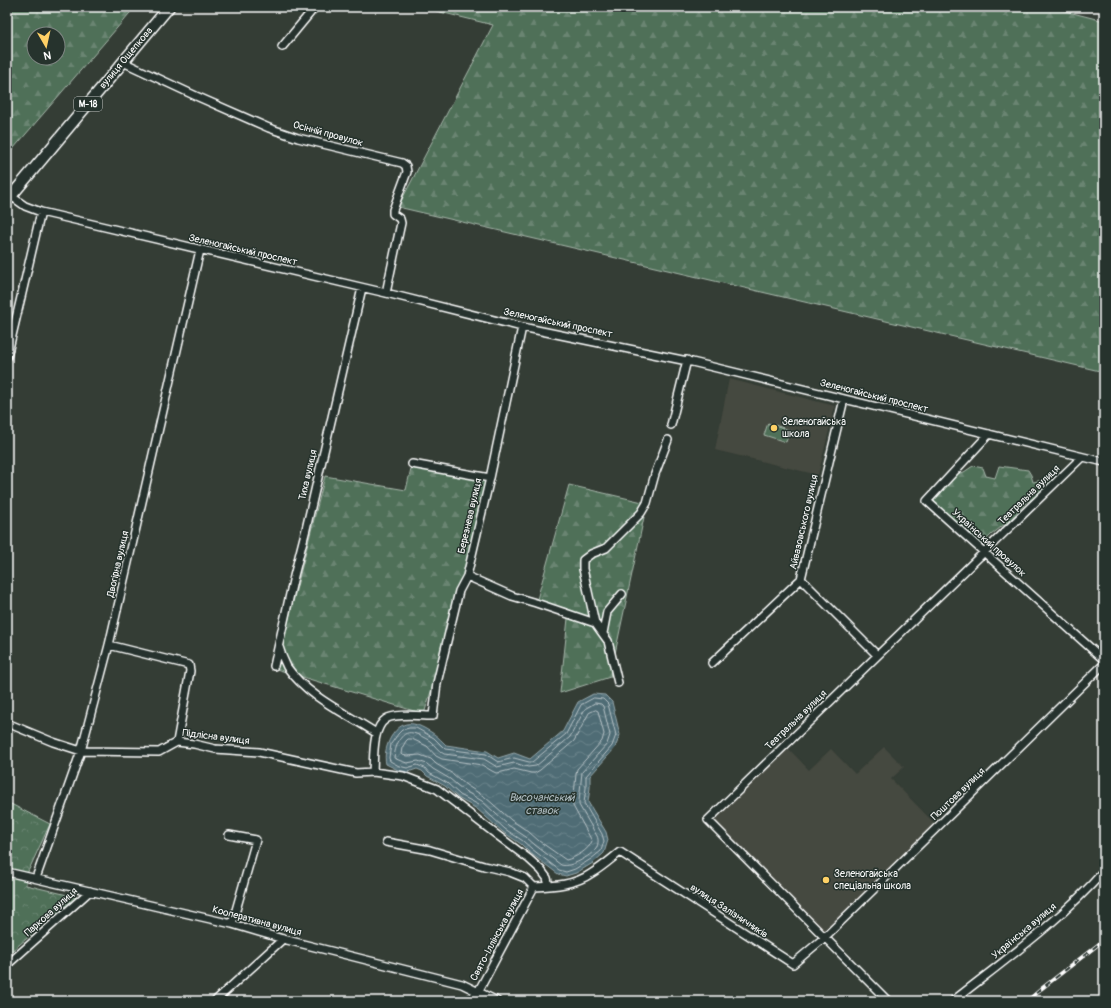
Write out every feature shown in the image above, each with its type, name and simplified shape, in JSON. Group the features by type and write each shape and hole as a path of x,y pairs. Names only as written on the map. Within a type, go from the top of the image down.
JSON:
{"highway":[{"name":"вулиця Ощепкова","path":"9,199 169,7"}],"street":[{"path":"282,47 316,7"},
{"name":"Осінній провулок","path":"123,62 269,128 298,138 406,166 407,172 393,210 393,214 400,219 401,223 386,293"},
{"name":"Зеленогайський проспект","path":"9,199 41,212 386,293 522,327 687,360 1104,462"},
{"path":"7,357 41,212"},
{"name":"Двогірна вулиця","path":"36,878 81,751 110,645 200,250"},
{"name":"Тиха вулиця","path":"274,666 362,288"},
{"name":"Березнева вулиця","path":"376,733 386,718 401,716 433,716 437,682 459,591 467,576 490,478 522,327"},
{"path":"671,425 687,360"},
{"name":"Айвазовського вулиця","path":"712,663 801,579 844,399"},
{"name":"Український провулок","path":"989,434 927,501 1104,660"},
{"path":"618,683 608,641 595,623 583,560 606,548 642,513 647,503 655,474 668,440"},
{"name":"Театральна вулиця","path":"888,1001 708,820 1082,457"},
{"path":"412,464 490,478"},
{"path":"467,576 512,596 595,623"},
{"path":"801,579 877,656"},
{"path":"603,633 607,612 622,594"},
{"path":"110,645 189,665 190,671 177,742"},
{"path":"279,647 287,666 298,680 330,705 376,733 373,772"},
{"name":"Поштова вулиця","path":"825,937 1104,664"},
{"name":"Підлісна вулиця","path":"7,724 81,751 159,752 177,742 215,749 259,752 356,774 373,772 403,776 437,789 529,859 541,870 549,886"},
{"path":"229,835 256,840 232,924"},
{"path":"386,842 430,850 510,872 525,878 534,887 549,886"},
{"name":"вулиця Залізничників","path":"549,886 572,882 591,874 620,852 793,964 825,937"},
{"name":"Українська вулиця","path":"953,1001 1039,934 1091,886 1104,871"},
{"name":"Кооперативна вулиця","path":"7,872 232,924 283,939 462,984 497,1001"},
{"name":"Свято-Іллінська вулиця","path":"468,1001 478,992 534,887"},
{"name":"Паркова вулиця","path":"7,964 90,891"},
{"path":"215,1001 283,939"}],"shaded area":[{"name":"Зеленогайська школа","path":"729,379 835,406 818,475 715,450"},
{"name":"Зеленогайська спеціальна школа","path":"787,747 809,770 831,749 855,774 884,747 904,767 891,779 937,826 825,935 712,819"}],"green space":[{"path":"7,7 135,7 7,156"},
{"path":"433,7 1049,7 1104,21 1104,372 398,207 493,25 436,11"},
{"path":"768,423 790,430 786,442 764,435"},
{"path":"412,464 490,478 467,576 424,714 276,669 325,476 406,490"},
{"path":"973,466 983,468 986,476 995,478 999,466 1028,470 1033,482 1048,479 1052,480 1043,492 1027,502 1010,520 982,544 972,538 969,530 950,518 934,501 956,474 964,472"},
{"path":"569,485 647,503 610,677 560,693 569,609 536,603"},
{"path":"7,802 50,824 26,876 26,885 76,897 7,955"}],"water":[{"name":"Височанський ставок","path":"593,694 605,695 612,702 620,735 615,748 590,776 588,802 606,832 608,840 604,853 593,863 576,873 566,876 558,874 521,844 503,832 477,809 458,798 445,786 427,776 422,771 417,769 408,772 398,770 386,764 386,750 391,737 394,732 405,724 414,724 428,730 436,735 446,745 487,751 498,758 514,753 530,759 563,731 578,702"}],"railway":[{"path":"1027,1001 1104,940"}],"place":[{"name":"Зеленогайська школа","path":"774,428"},
{"name":"Зеленогайська спеціальна школа","path":"826,880"}]}
